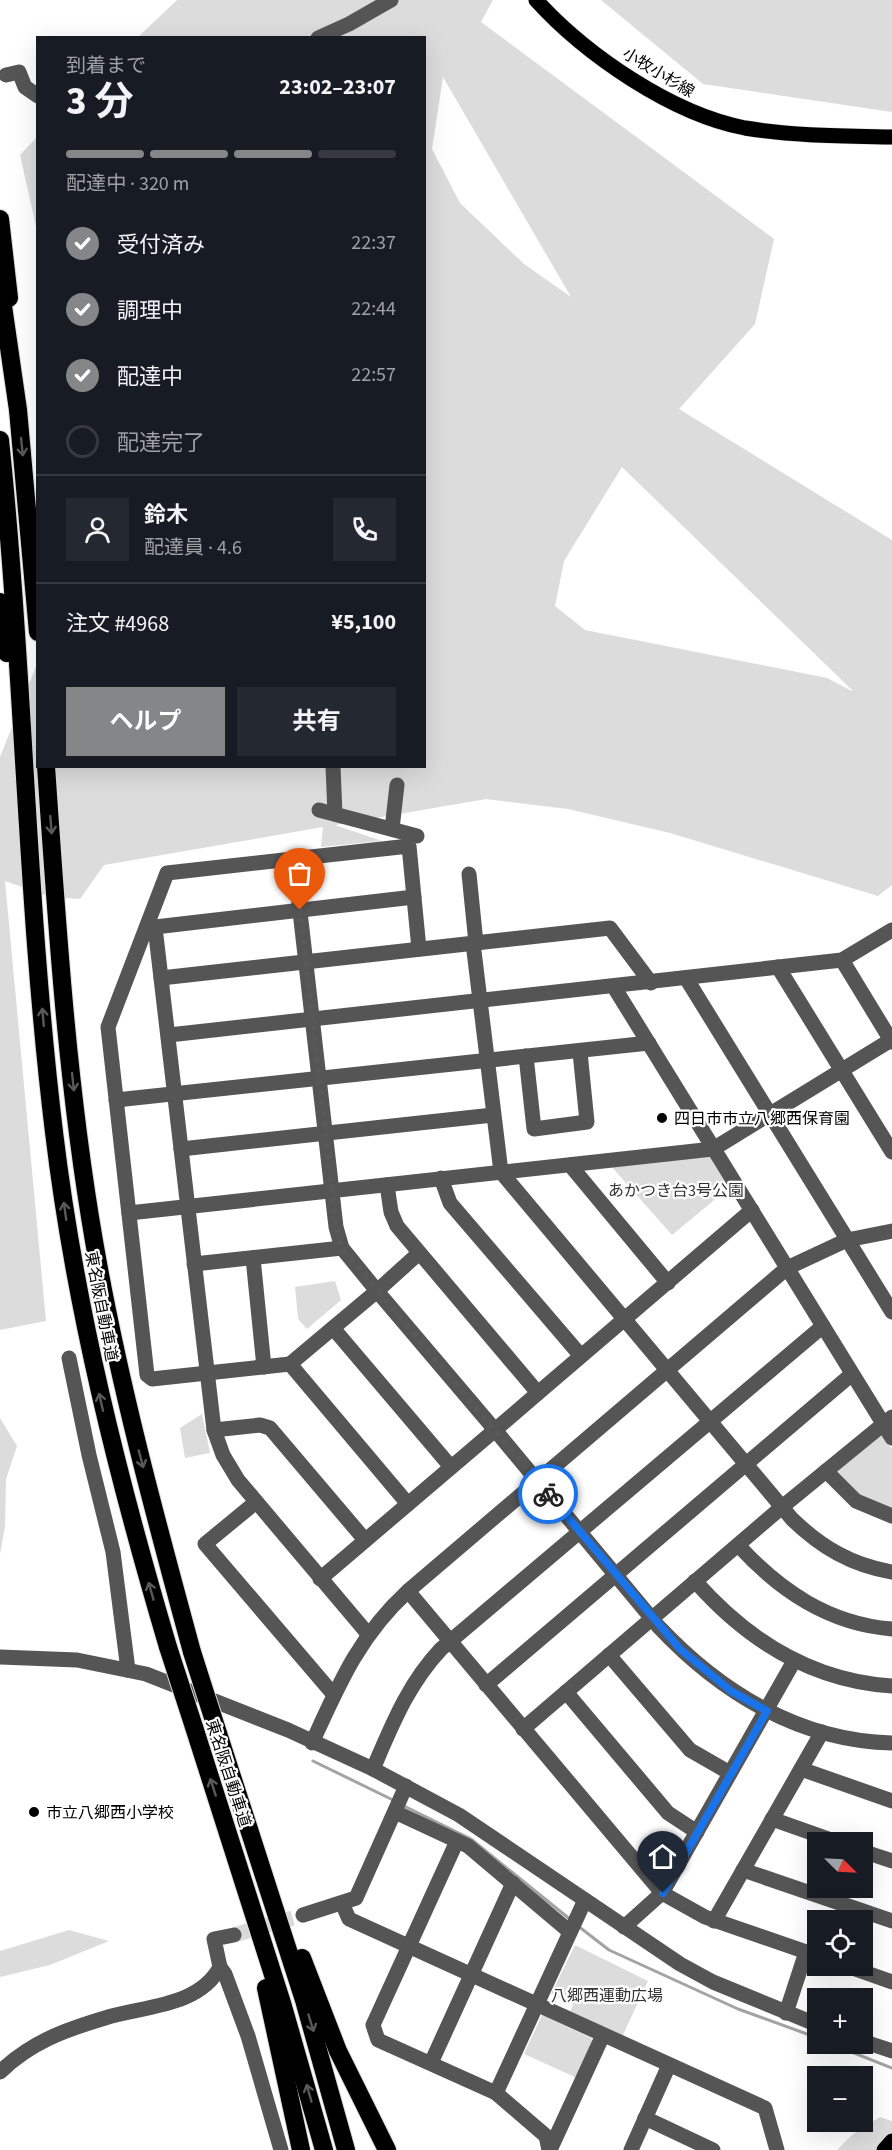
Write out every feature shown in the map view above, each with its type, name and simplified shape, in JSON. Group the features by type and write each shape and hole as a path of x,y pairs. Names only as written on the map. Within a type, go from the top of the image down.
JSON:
{"highway":[{"path":"0,219 16,363 18,410 36,610"},
{"path":"0,285 18,410"},
{"name":"東名阪自動車道","path":"0,440 15,605 37,950 54,1131 78,1295 117,1467 168,1647 282,2003 324,2150"},
{"path":"0,602 25,776"},
{"name":"東名阪自動車道","path":"46,768 78,1131 94,1240 137,1445 192,1652 307,2011 346,2150"},
{"path":"244,1812 338,2051 387,2150"},
{"path":"222,1815 270,2006 301,2150"}],"main road":[{"name":"小牧小杉線","path":"536,0 563,27 600,56 658,95 687,111 745,128 892,137"},
{"path":"884,2150 892,2141"}],"street":[{"path":"322,36 391,0"},
{"path":"6,75 19,72 25,87 36,95"},
{"path":"333,768 335,814"},
{"path":"388,849 393,829 397,785"},
{"path":"319,810 417,836"},
{"path":"419,949 409,846 167,873 152,925 108,1027 147,1376 152,1379 290,1364 419,1253"},
{"path":"294,859 336,1227 342,1248 680,1649 714,1678 767,1711 822,1732 866,1742 892,1743"},
{"path":"469,874 480,1002 501,1172 782,1507 827,1549 851,1561 892,1572"},
{"path":"152,925 414,897"},
{"path":"152,925 169,1035 214,1431 231,1470 368,1634"},
{"path":"161,978 610,928 651,983"},
{"path":"169,1035 842,960 892,930"},
{"path":"129,1213 713,1149 891,1041 842,960"},
{"path":"778,967 892,1152"},
{"path":"686,978 892,1312"},
{"path":"614,987 852,1374 887,1420 892,1438"},
{"path":"116,1100 649,1043"},
{"path":"526,1056 534,1129 587,1122 580,1052"},
{"path":"181,1149 493,1115"},
{"path":"570,1166 668,1283"},
{"path":"441,1178 450,1203 581,1356"},
{"path":"387,1185 393,1219 538,1393"},
{"path":"320,1579 752,1210"},
{"path":"312,1743 334,1695 368,1634 408,1591 787,1268 847,1240 892,1231"},
{"path":"194,1264 342,1248"},
{"path":"252,1258 264,1367"},
{"path":"373,1769 409,1689 423,1668 450,1641 822,1326"},
{"path":"333,1328 451,1467"},
{"path":"69,1358 89,1455 113,1552 128,1670"},
{"path":"290,1364 408,1504"},
{"path":"486,1685 852,1374"},
{"path":"523,1728 887,1420"},
{"path":"214,1431 260,1425 270,1428 365,1540"},
{"path":"826,1471 856,1501 892,1516"},
{"path":"256,1502 206,1544 334,1695"},
{"path":"738,1545 771,1579 802,1601 846,1620 892,1629"},
{"path":"695,1581 714,1603 743,1628 794,1661 844,1679 892,1686"},
{"path":"408,1591 663,1893 714,1921 807,1952"},
{"path":"609,1655 690,1750 730,1773"},
{"path":"0,1657 69,1659 163,1678 373,1769 400,1801 457,1841 468,1846 513,1883 573,1925"},
{"path":"624,1927 663,1893 794,1661"},
{"path":"566,1692 668,1813 697,1832"},
{"path":"714,1921 822,1732"},
{"path":"801,1769 892,1801"},
{"path":"400,1801 459,1815 624,1927 713,1982 807,2021"},
{"path":"303,1915 356,1899 400,1801"},
{"path":"772,1819 809,1832"},
{"path":"457,1841 373,2025 378,2040 496,2093 546,2136 549,2150"},
{"path":"873,1855 892,1861"},
{"path":"743,1870 892,1920"},
{"path":"431,2063 513,1883"},
{"path":"496,2093 585,1900"},
{"path":"342,1904 349,1919 765,2108 777,2150"},
{"path":"234,1935 214,1939 220,1967 225,1974 248,2036 281,2150"},
{"path":"786,2013 807,1965"},
{"path":"0,2072 18,2054 44,2040 105,2018 185,1997 209,1982 220,1967"},
{"path":"873,1975 892,1982"},
{"path":"549,2150 603,2035"},
{"path":"873,2045 892,2051"},
{"path":"630,2150 669,2065"},
{"path":"645,2118 713,2150"}],"green space":[{"path":"177,0 493,0 481,22 774,239 755,324 679,409 892,540 892,885 878,896 670,833 568,809 486,799 335,825 382,841 321,847 323,827 104,865 80,899 51,897 5,881 46,1321 0,1330 0,757 36,667 36,768 426,768 426,36 139,36","holes":["443,77 571,297 524,264 460,203 432,149","622,467 852,690 827,678 585,630 555,606 564,561"]},
{"path":"601,0 892,0 892,112 703,84"},
{"path":"36,138 36,227 20,155"},
{"name":"あかつき台3号公園","path":"713,1156 731,1186 672,1235 611,1166"},
{"path":"335,1281 341,1300 307,1329 298,1319 295,1287"},
{"path":"202,1414 210,1453 185,1458 180,1428"},
{"path":"0,1418 17,1446 6,1479 5,1527 0,1554"},
{"path":"878,1434 883,1435 892,1449 892,1511 863,1501 835,1470"},
{"path":"69,1930 109,1941 50,1965 0,1977 0,1951"},
{"name":"八郷西運動広場","path":"575,1945 648,1981 622,2037 570,2013 573,2004 551,1994"},
{"path":"542,2015 591,2038 593,2045 577,2078 524,2054"},
{"path":"880,2117 892,2121 892,2150 837,2150 857,2132 873,2132 873,2122"}],"waterway":[{"path":"313,1761 395,1801"},
{"path":"404,1806 471,1839 571,1920"},
{"path":"578,1926 609,1950 738,2009 807,2034"},
{"path":"857,2054 892,2068"}],"tunnel":[{"path":"234,1935 303,1915"}],"way so far":[{"path":"300,910 336,1227 342,1248 548,1494"}],"place":[{"name":"四日市市立八郷西保育園","path":"662,1118"},
{"name":"市立八郷西小学校","path":"34,1812"}],"route":[{"path":"548,1494 658,1626 680,1649 731,1691 767,1711 663,1893"}]}
